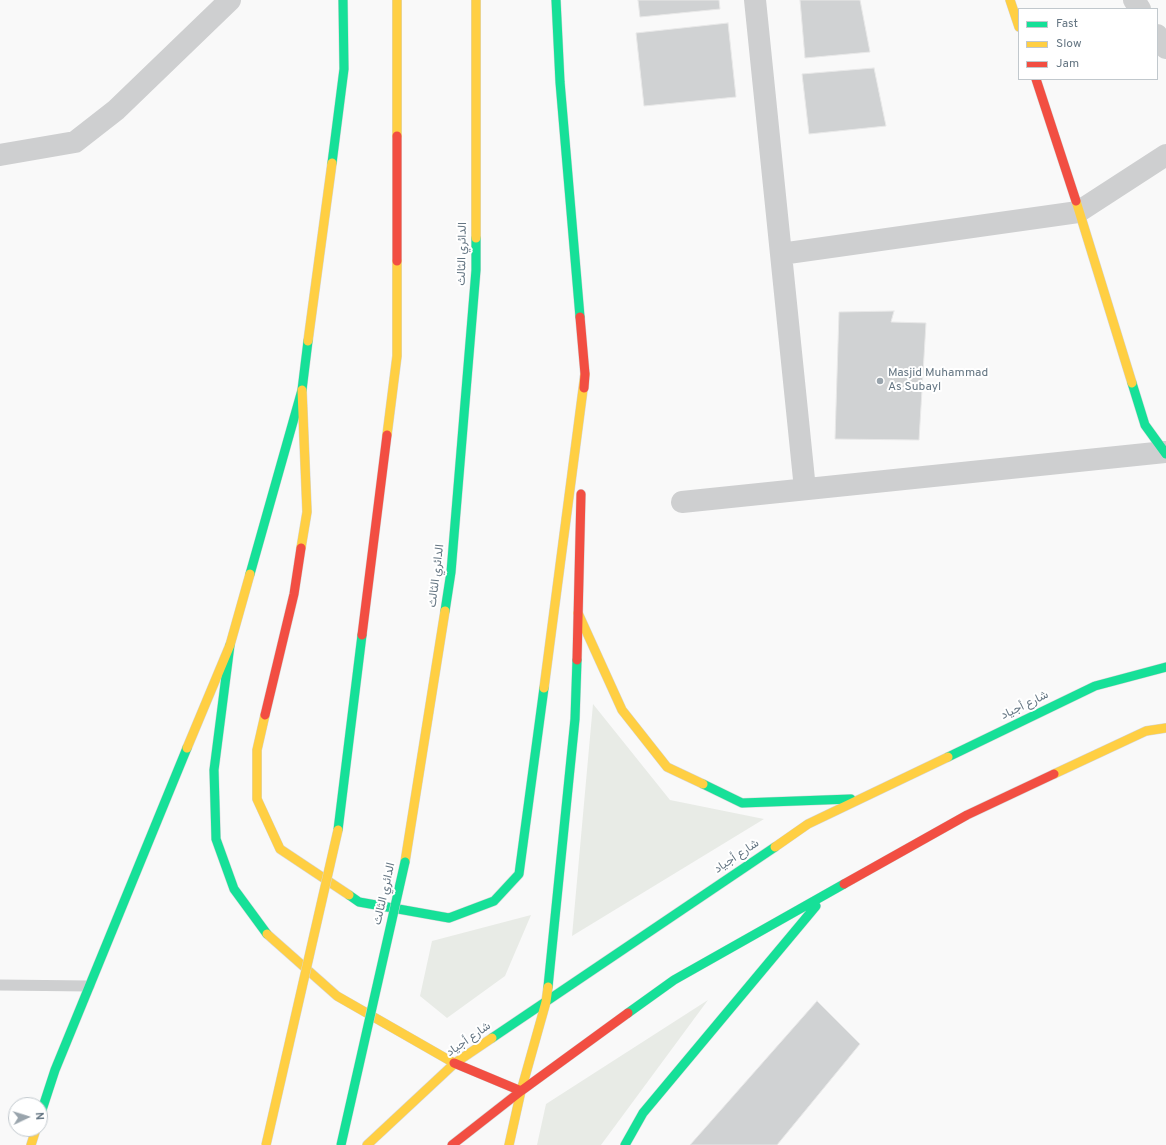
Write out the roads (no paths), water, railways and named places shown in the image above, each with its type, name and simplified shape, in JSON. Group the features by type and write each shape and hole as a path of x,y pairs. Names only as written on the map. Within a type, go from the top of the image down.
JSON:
{"main road":[{"path":"46,1097 55,1070 89,986 230,645 302,390 344,69 343,0"},
{"path":"266,1145 338,830 397,356 397,0"},
{"name":"الدائري الثالث","path":"341,1145 405,862 452,572 476,270 476,0"},
{"path":"556,0 560,82 585,374 582,470"},
{"path":"1010,0 1018,24"},
{"path":"1036,80 1145,425 1165,453"},
{"path":"302,390 307,512 294,594 257,750 258,799 280,849 359,902 449,918 494,901 519,874 585,374"},
{"path":"509,1145 521,1092 546,1002 575,718 581,486"},
{"path":"578,613 622,710 667,767 742,803 860,798"},
{"path":"230,645 214,770 216,839 234,889 266,933 337,996 455,1063 521,1092"},
{"name":"شارع أجياد","path":"367,1145 455,1063 808,824 1095,686 1166,667"},
{"path":"452,1145 521,1092 674,980 967,815 1146,732 1166,728"},
{"path":"624,1145 643,1113 824,895"}],"street":[{"path":"0,155 75,142 116,110 230,0"},
{"path":"755,0 805,489"},
{"path":"1158,36 1166,48"},
{"path":"781,254 1078,212 1166,155"},
{"path":"682,502 1165,453"}],"lane":[{"path":"0,985 89,986"}],"place":[{"name":"Masjid Muhammad As Subayl","path":"880,381"}]}
